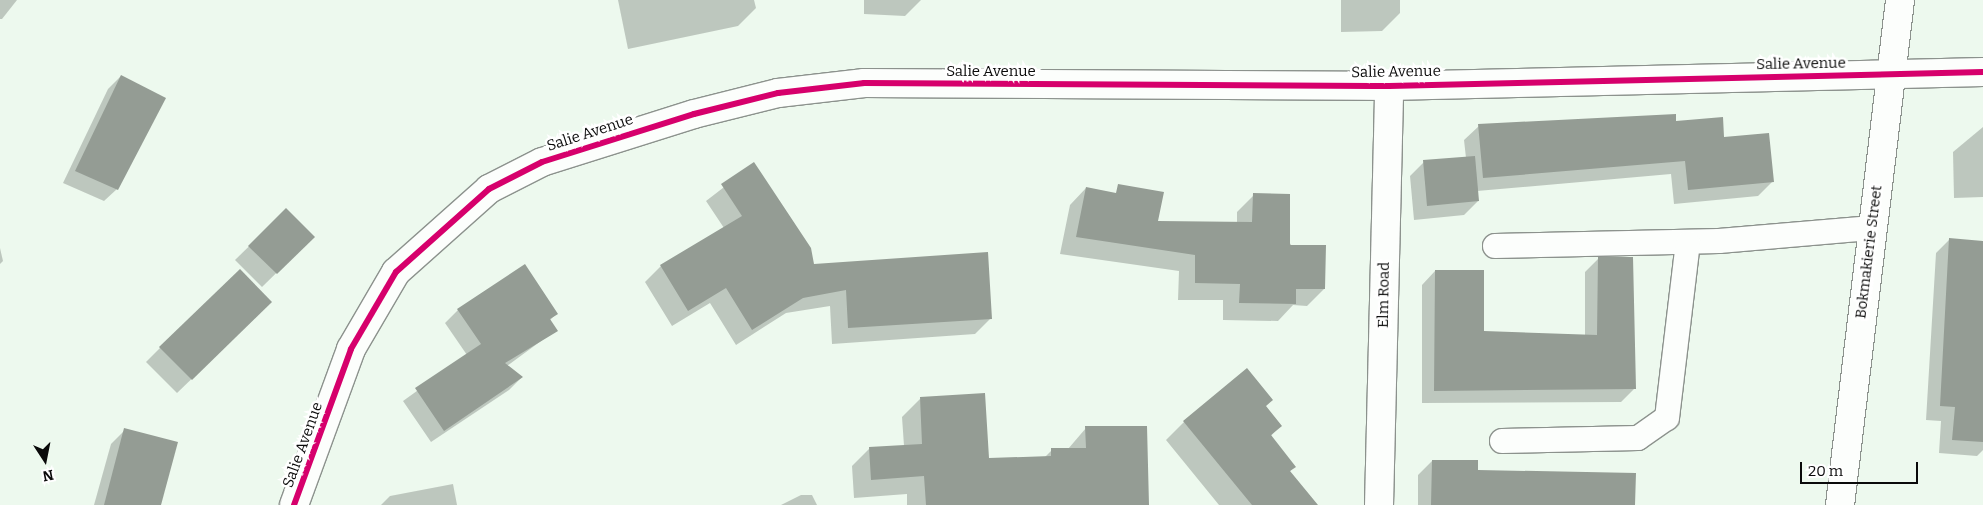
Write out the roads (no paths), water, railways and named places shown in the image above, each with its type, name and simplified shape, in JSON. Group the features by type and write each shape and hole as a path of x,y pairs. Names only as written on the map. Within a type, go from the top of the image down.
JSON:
{"street":[{"name":"Bokmakierie Street","path":"1840,505 1900,0"},
{"name":"Salie Avenue","path":"294,505 351,349 396,272 489,189 542,162 694,114 778,93 864,83 1390,86 1983,72"},
{"name":"Elm Road","path":"1379,505 1390,86"}],"lane":[{"path":"1495,246 1688,243 1872,228"},
{"path":"1502,442 1638,438 1668,418 1688,243"}]}
